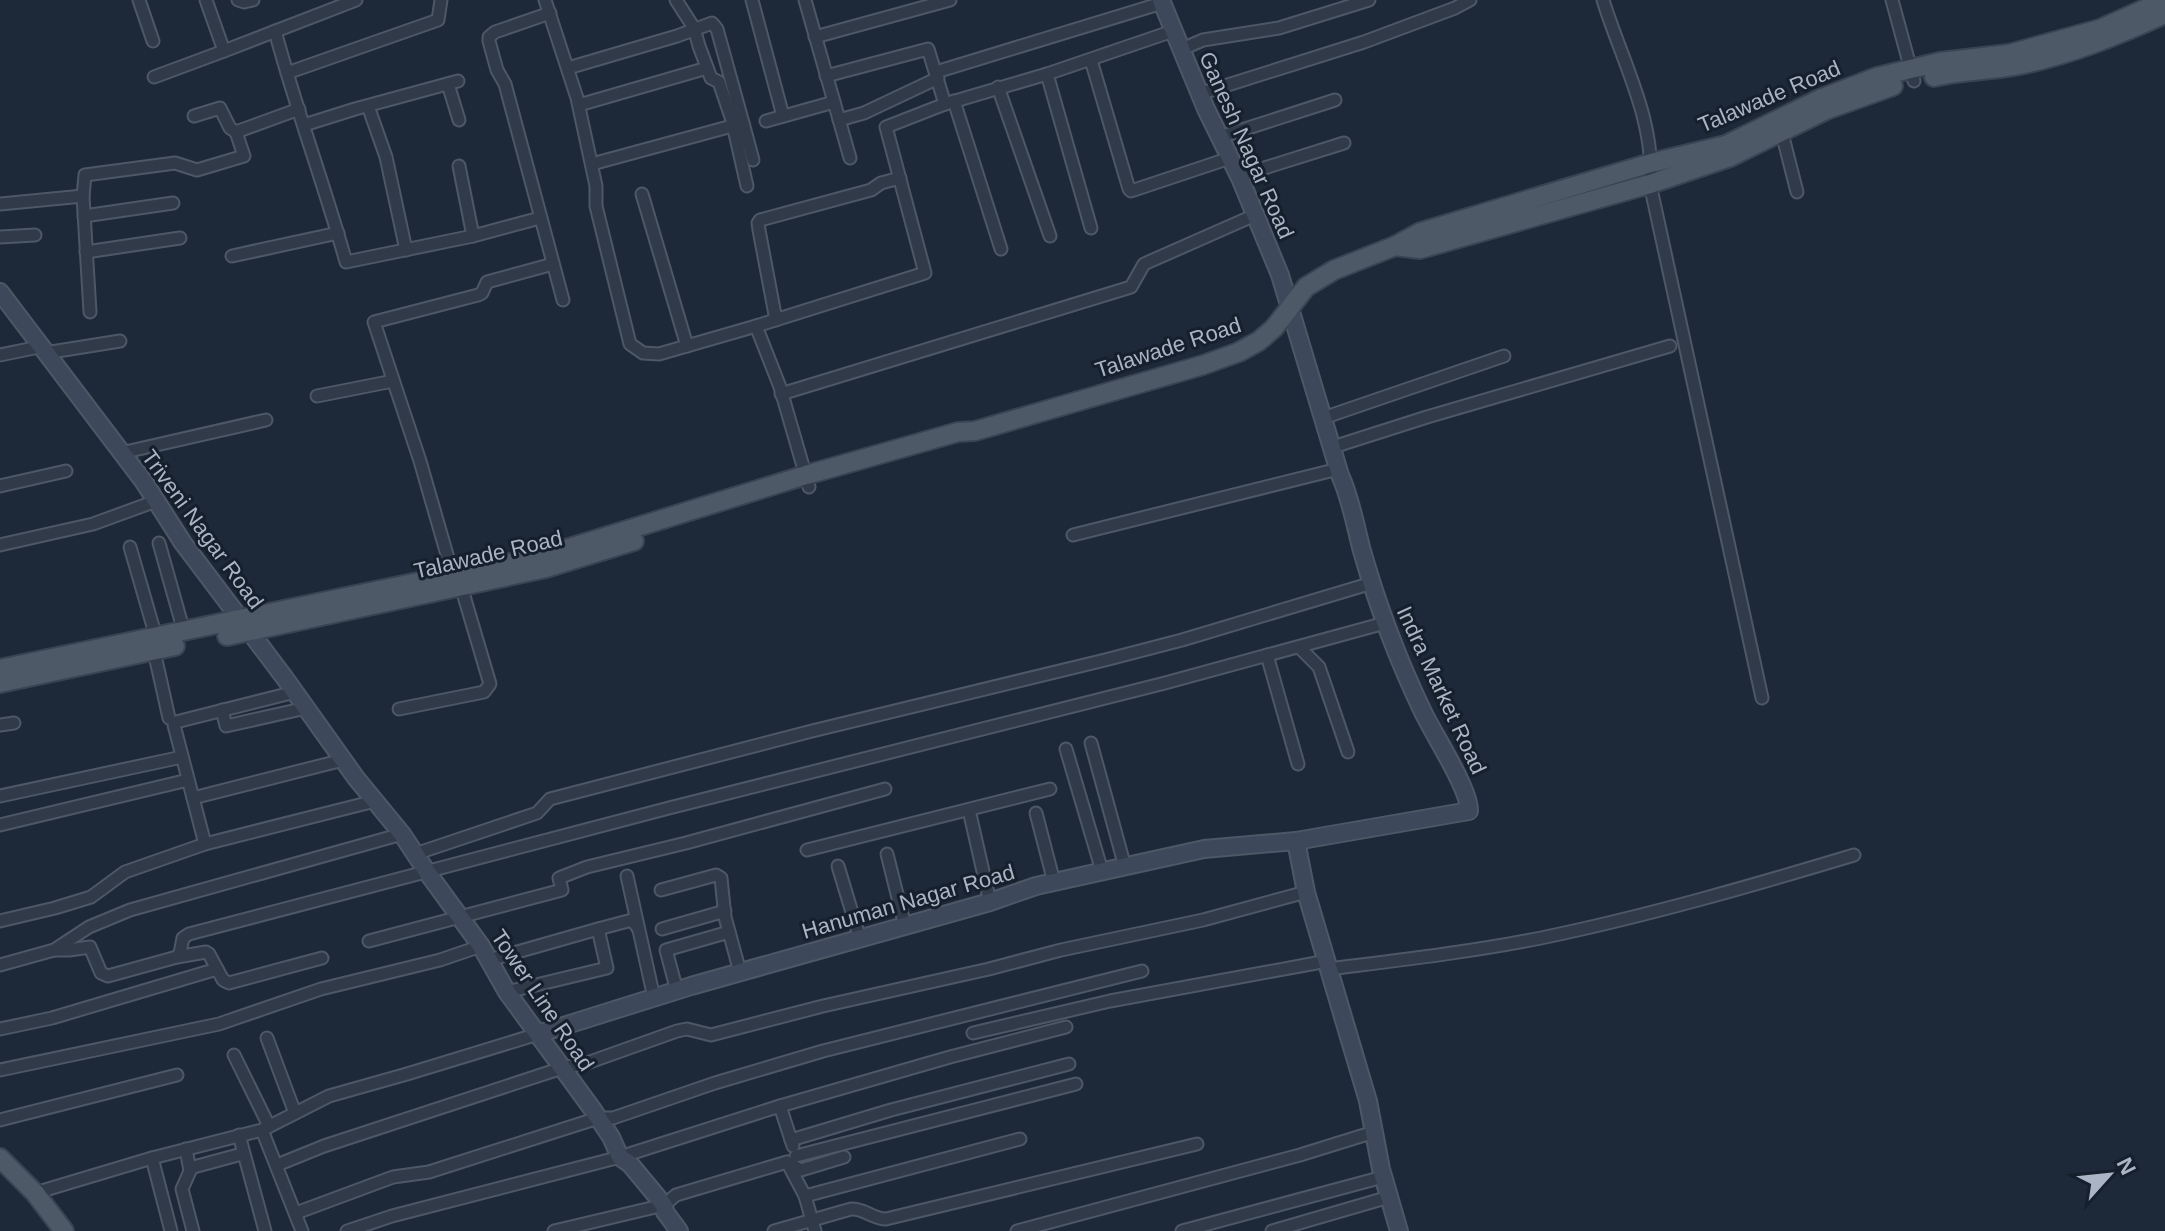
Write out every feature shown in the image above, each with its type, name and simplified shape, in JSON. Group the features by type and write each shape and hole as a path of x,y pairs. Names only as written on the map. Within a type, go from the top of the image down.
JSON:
{"main road":[{"name":"Talawade Road","path":"1395,246 1420,249 1650,184 1730,157 1840,104 1940,62 2009,54 2100,29 2165,0"},
{"name":"Talawade Road","path":"0,669 155,644 457,583 552,560 808,481 957,441 975,431 1239,352 1259,341 1306,287 1334,270 1395,246 1421,232 1651,163 1726,145 1820,99 1877,77 1942,75 2011,67 2104,41 2165,14"},
{"name":"Talawade Road","path":"0,683 155,644 184,632 245,626"},
{"path":"0,1158 35,1193 64,1231"}],"street":[{"path":"139,0 153,41"},
{"path":"206,0 224,51"},
{"path":"238,0 253,0"},
{"path":"154,77 356,0"},
{"path":"287,73 438,20 441,0"},
{"path":"546,0 579,105 596,186 596,206 630,344 643,353 659,354 925,273 886,127 950,102 1091,60 1173,31"},
{"path":"676,0 694,28 711,78 719,82 753,160"},
{"path":"752,0 783,116"},
{"path":"805,0 850,158"},
{"path":"815,37 950,0"},
{"path":"1182,49 1203,40 1279,28 1339,4 1369,0"},
{"path":"1199,94 1364,42 1470,0"},
{"path":"1603,0 1642,115 1651,163 1650,184 1762,698"},
{"path":"1892,0 1912,75"},
{"path":"839,120 864,113 937,75 1161,1"},
{"name":"Ganesh Nagar Road","path":"1161,1 1199,94 1239,176 1280,275 1289,310"},
{"path":"550,13 495,32 489,37 497,70 505,84 563,300"},
{"path":"568,68 712,23 717,29 739,125 747,186"},
{"path":"275,31 346,262 473,236 540,218"},
{"path":"826,76 928,49 950,102 1001,249"},
{"path":"1091,60 1131,191 1230,158"},
{"path":"579,105 707,68"},
{"path":"1047,74 1091,228"},
{"path":"304,125 453,83 459,120"},
{"path":"998,87 1050,236"},
{"path":"1220,137 1335,100"},
{"path":"766,121 834,102"},
{"path":"368,106 386,157 406,250"},
{"path":"90,312 83,196 85,175 175,163 197,170 244,156 236,132 230,128 220,108 194,116"},
{"path":"236,132 299,109"},
{"path":"592,164 739,125"},
{"path":"1782,133 1797,192"},
{"path":"1239,176 1344,143"},
{"path":"459,166 473,236"},
{"path":"776,320 759,230 760,220 871,190 881,183 900,178"},
{"path":"642,194 687,346"},
{"path":"0,204 83,196"},
{"path":"84,216 173,203"},
{"path":"781,394 1131,287 1144,264 1255,215"},
{"path":"232,256 338,233"},
{"path":"0,237 35,235"},
{"path":"86,252 180,238"},
{"path":"399,709 484,692 490,684 374,322 478,295 487,282 553,264"},
{"name":"Triveni Nagar Road","path":"0,292 372,797"},
{"name":"Indra Market Road","path":"1289,310 1338,469 1348,491 1362,550 1385,623 1403,669 1469,803 1469,811 1296,841"},
{"path":"756,326 808,481"},
{"path":"0,355 34,348 120,341"},
{"path":"1333,447 1670,346"},
{"path":"1323,418 1504,356"},
{"path":"317,396 393,381"},
{"path":"121,453 266,420"},
{"path":"1073,535 1338,469"},
{"path":"0,486 66,471"},
{"path":"0,545 93,524 156,501"},
{"path":"159,543 184,632"},
{"path":"130,547 155,644 169,718"},
{"path":"415,854 537,813 550,799 1182,640 1372,583"},
{"path":"177,957 183,938 189,934 1385,623"},
{"path":"1299,647 1319,667 1348,752"},
{"path":"1267,655 1298,764"},
{"path":"205,844 174,725 295,692"},
{"path":"222,710 226,726 306,708"},
{"path":"0,725 14,723"},
{"path":"1091,743 1125,867"},
{"path":"1066,749 1102,871"},
{"path":"0,796 182,757"},
{"path":"193,798 343,760"},
{"path":"0,825 188,780"},
{"path":"369,941 562,890 559,878 587,867 885,789"},
{"path":"807,850 1050,789"},
{"path":"0,921 91,897 125,872 205,844 372,797"},
{"name":"Tower Line Road","path":"372,797 402,834 485,953 507,992 611,1137 620,1157 630,1164 664,1205 665,1212 679,1231"},
{"path":"969,810 990,902"},
{"path":"1036,813 1054,882"},
{"path":"54,950 89,927 130,910 402,834"},
{"path":"1296,841 1306,892 1368,1101 1383,1177 1399,1231"},
{"name":"Hanuman Nagar Road","path":"538,1034 1054,882 1204,849 1296,841"},
{"path":"887,854 905,926"},
{"path":"973,1033 1110,1001 1328,965 1425,957 1543,937 1745,888 1854,855"},
{"path":"838,866 860,939"},
{"path":"627,876 654,998"},
{"path":"661,890 719,876 740,972"},
{"path":"277,1165 324,1146 562,1068 587,1063 677,1031 687,1029 711,1035 823,1006 1203,920 1306,892"},
{"path":"662,929 725,911"},
{"path":"0,1070 219,1024 321,989 440,960 632,920 638,928"},
{"path":"507,992 607,968 598,929"},
{"path":"677,991 666,950 729,932"},
{"path":"0,965 54,950 90,947 101,973 108,976 206,952 223,980 229,983 322,958"},
{"path":"0,1029 52,1018 217,969"},
{"path":"296,1213 393,1177 429,1172 823,1051 1142,971"},
{"path":"347,1231 392,1216 620,1157 780,1106 1066,1027"},
{"path":"35,1193 266,1128 329,1096 538,1034"},
{"path":"267,1038 295,1113"},
{"path":"234,1055 266,1128 302,1231"},
{"path":"791,1140 891,1110 1069,1064"},
{"path":"0,1120 177,1075"},
{"path":"554,1231 664,1205 676,1195 791,1159 1076,1084"},
{"path":"780,1106 791,1140 791,1159 814,1226"},
{"path":"1017,1231 1286,1159 1374,1132"},
{"path":"236,1136 238,1155 263,1231"},
{"path":"236,1136 263,1231"},
{"path":"805,1196 1020,1139"},
{"path":"774,1231 814,1226 858,1208 886,1219 1197,1144"},
{"path":"186,1149 190,1168 182,1189 193,1231"},
{"path":"190,1168 238,1155"},
{"path":"791,1159 801,1170 844,1157"},
{"path":"152,1158 171,1231"},
{"path":"1182,1231 1383,1177"},
{"path":"1272,1231 1389,1197"}]}
